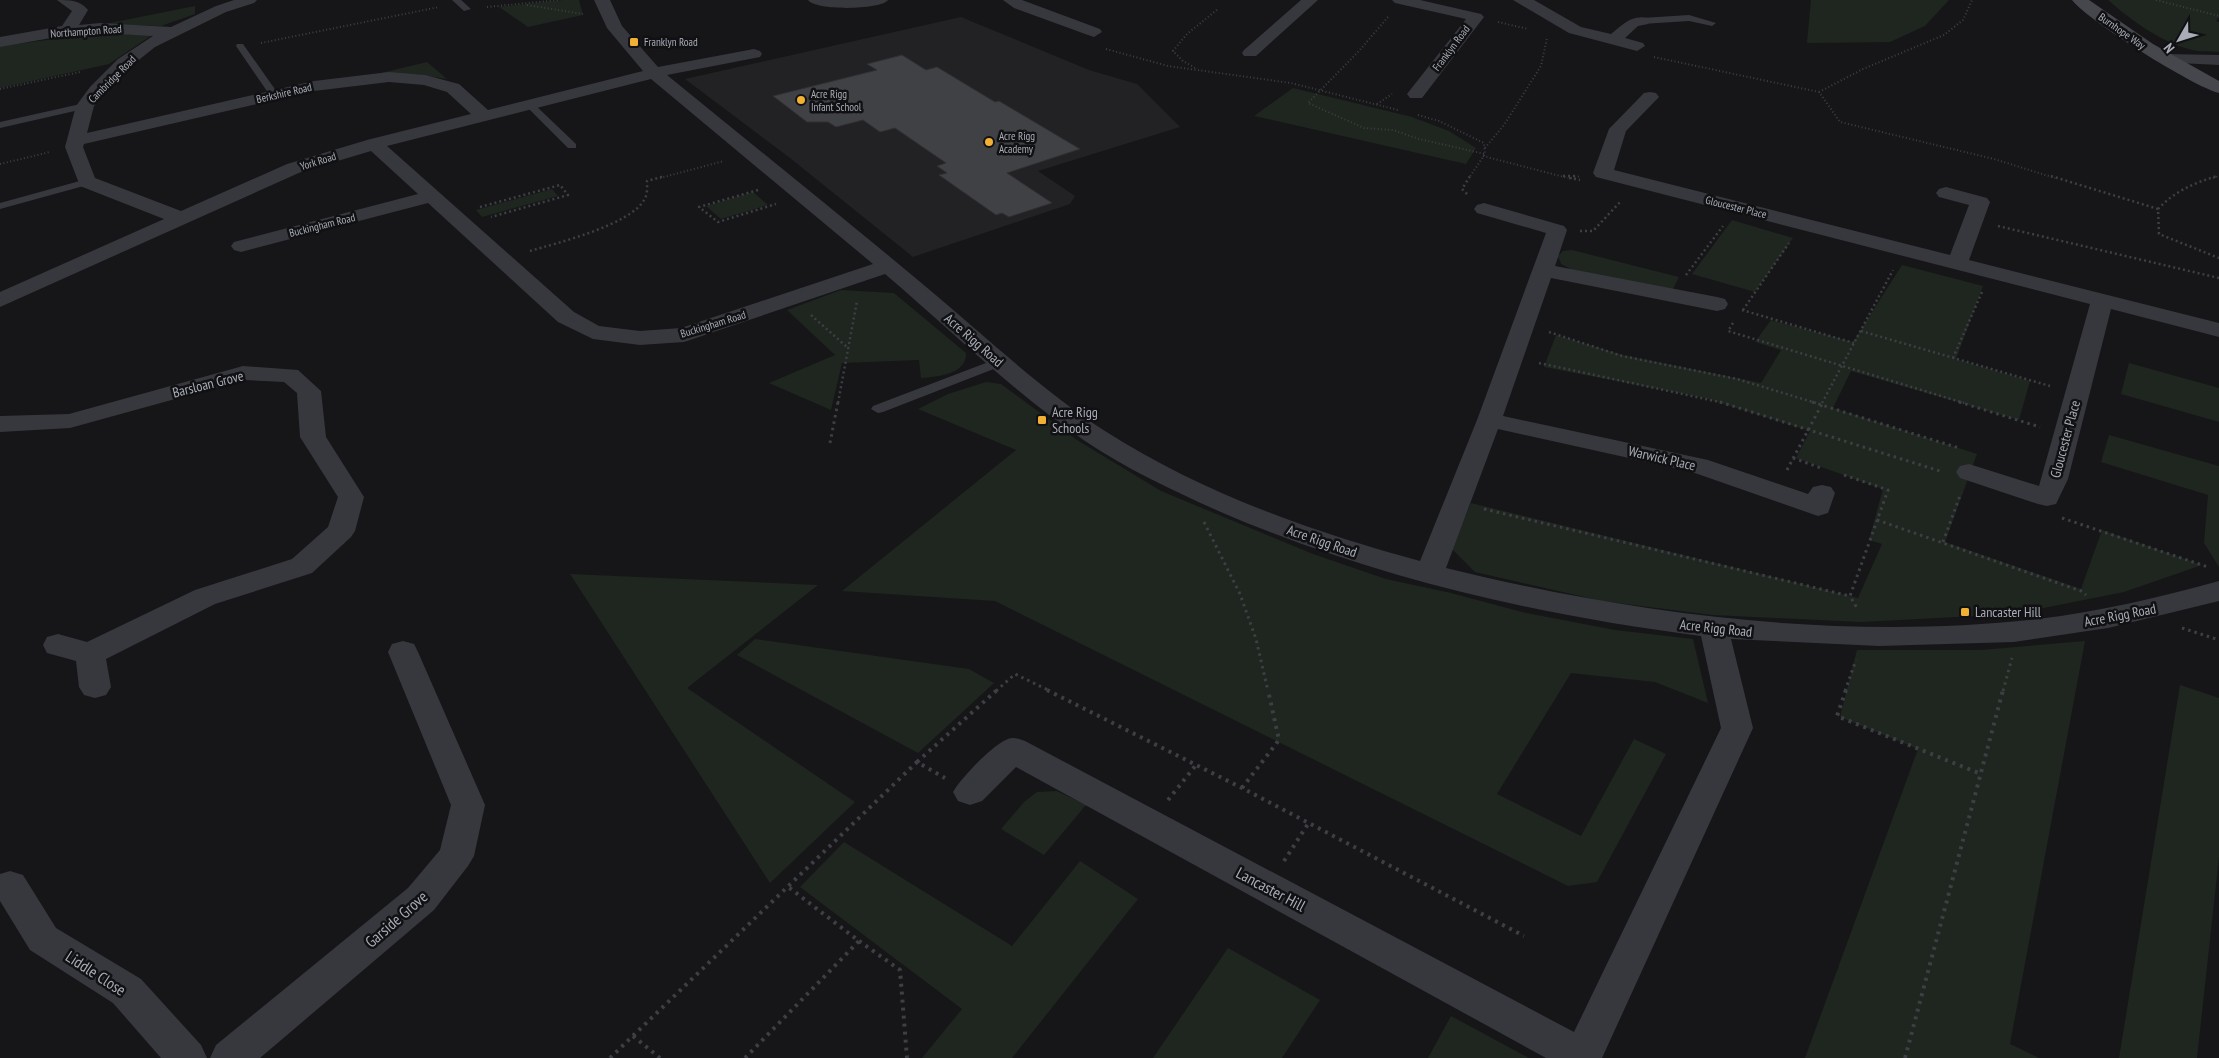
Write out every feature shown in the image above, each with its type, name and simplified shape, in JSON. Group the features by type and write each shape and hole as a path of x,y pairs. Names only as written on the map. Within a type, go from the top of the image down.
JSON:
{"main road":[{"name":"Burnhope Way","path":"2080,0 2123,33 2165,59 2219,88"}],"street":[{"path":"65,0 80,10 68,30"},
{"name":"Cambridge Road","path":"74,144 85,106 124,63 149,44 172,32 220,10 249,0"},
{"path":"816,0 829,4 880,0"},
{"path":"1011,0 1019,5 1094,32"},
{"path":"1250,52 1310,0"},
{"name":"Franklyn Road","path":"1401,0 1476,17 1416,94"},
{"path":"1521,0 1542,9 1575,30 1636,46"},
{"path":"602,2 619,1"},
{"name":"Acre Rigg Road","path":"602,2 615,28 655,74 887,266 999,362 1060,410 1118,450 1207,496 1289,530 1429,574 1553,604 1645,620 1714,629 1805,635 1870,648 2038,629 2109,617 2168,605 2218,580"},
{"path":"1614,40 1633,23 1642,21"},
{"name":"Northampton Road","path":"0,42 68,30 134,28 172,32"},
{"name":"York Road","path":"0,300 294,168 374,144 484,116 655,74 754,54"},
{"path":"2165,59 2219,60"},
{"name":"Berkshire Road","path":"74,144 274,95 346,81 389,78 425,80 452,88 484,116"},
{"path":"1604,173 1618,129 1650,97"},
{"path":"74,144 88,182 183,219"},
{"name":"Buckingham Road","path":"374,144 566,317 593,332 640,338 684,335 887,266"},
{"name":"Gloucester Place","path":"1604,173 2219,330"},
{"path":"1946,193 1980,202 1958,263"},
{"name":"Buckingham Road","path":"241,246 432,196"},
{"path":"1429,574 1489,420 1557,230 1484,209"},
{"path":"1543,270 1717,304"},
{"name":"Gloucester Place","path":"1968,476 2047,498 2067,435 2102,300"},
{"name":"Barsloan Grove","path":"0,424 70,421 243,373 290,375 309,391 312,437 351,497 341,531 302,566 205,597 90,654"},
{"name":"Warwick Place","path":"1489,420 1698,466 1818,507 1829,479"},
{"name":"Lancaster Hill","path":"970,792 1013,750 1584,1057 1737,728 1714,629"},
{"path":"58,645 90,654 95,687"},
{"name":"Garside Grove","path":"230,1058 421,899 456,856 468,805 403,652"},
{"name":"Liddle Close","path":"10,886 43,938 127,991 188,1058"}],"lane":[{"path":"458,1 467,9"},
{"path":"1642,21 1689,18 1712,23"},
{"path":"240,46 274,95"},
{"path":"530,105 572,146"},
{"path":"0,125 85,106"},
{"path":"0,206 88,182"},
{"path":"878,409 999,362"}],"path":[{"path":"467,9 560,0"},
{"path":"1401,0 1359,52 1320,89 1308,104 1364,128 1393,130 1419,139 1569,178 1604,173"},
{"path":"1652,57 1819,92 1863,69 1944,35 1963,20 1972,0"},
{"path":"2156,0 2219,16"},
{"path":"240,46 458,1"},
{"path":"522,4 589,14"},
{"path":"1198,69 1183,61 1173,51 1187,34 1218,9"},
{"path":"1476,17 1530,30"},
{"path":"1094,32 1090,42 1132,60 1320,89 1400,110"},
{"path":"1484,149 1504,125 1541,66 1548,34"},
{"path":"0,89 124,63"},
{"path":"1819,92 1840,122 1994,159 2158,209"},
{"path":"1415,114 1439,121 1484,144 1484,155 1462,189 1484,209"},
{"path":"0,164 74,144"},
{"path":"503,260 572,238 618,219 642,205 647,196 647,181 751,154"},
{"path":"2219,176 2184,188 2167,198 2158,209 2159,234 2219,258"},
{"path":"560,185 568,195 458,219 560,185"},
{"path":"794,189 718,222 699,207 794,189"},
{"path":"1557,230 1593,231 1623,198"},
{"path":"1973,220 2219,278"},
{"path":"1670,295 1723,226"},
{"path":"1795,236 1728,331 2067,435"},
{"path":"1775,492 1904,250"},
{"path":"1953,358 1990,272"},
{"path":"830,443 862,275"},
{"path":"792,298 848,348"},
{"path":"1717,304 1854,343"},
{"path":"1523,326 1554,333 1622,356 1737,379 1976,454 1943,542"},
{"path":"1861,331 2077,394"},
{"path":"1512,357 1707,398 1968,476"},
{"path":"1793,458 1829,479 1888,490 1850,596 1870,648 1856,658 1846,659"},
{"path":"1457,503 1850,596"},
{"path":"2057,516 2218,580"},
{"path":"1211,522 1202,519 1240,594 1256,638 1279,740 1242,788"},
{"path":"1877,520 2081,591 2109,617"},
{"path":"2188,625 2179,627 2219,640"},
{"path":"1905,1058 2014,653"},
{"path":"1856,658 1837,716 1981,774"},
{"path":"610,1058 917,762 1016,674 1242,788 1524,936"},
{"path":"917,762 970,792"},
{"path":"1149,824 1196,765"},
{"path":"1266,887 1308,824"},
{"path":"787,886 900,970 907,1058"},
{"path":"745,1058 859,941"},
{"path":"633,1036 660,1058"}],"shaded area":[{"path":"579,0 583,15 528,27 499,7"},
{"path":"1811,0 1949,0 1925,26 1890,42 1807,43"},
{"path":"2108,0 2219,0 2219,17 2216,21 2219,22 2219,52 2192,50 2169,42 2137,23"},
{"path":"195,6 195,14 161,26 105,24"},
{"name":"Acre Rigg Academy","path":"961,17 1089,70 1137,84 1180,127 1038,171 1075,196 1070,204 913,257 790,158 685,79"},
{"path":"102,33 152,35 109,64 0,88 0,46"},
{"path":"427,62 447,79 414,74 377,74"},
{"path":"1293,88 1412,117 1449,131 1476,148 1466,164 1254,116"},
{"path":"552,189 558,196 482,217 476,210"},
{"path":"753,192 768,205 721,219 706,206"},
{"path":"1732,220 1793,238 1755,292 1692,274"},
{"path":"1572,250 1679,277 1673,289 1573,270 1561,264 1558,256 1563,251"},
{"path":"1902,265 1983,286 1956,359 2030,381 2019,420 1851,371 1833,408 1977,454 1945,542 2081,589 2102,530 2202,565 2124,592 2013,614 1861,622 1712,615 1602,601 1475,572 1452,549 1471,503 1858,598 1882,544 1869,540 1883,489 1796,458 1810,431 1705,398 1544,367 1556,335 1623,355 1761,383 1781,350 1755,342 1771,320 1853,342"},
{"path":"841,290 894,293 966,353 962,366 950,373 921,378 919,360 842,363 831,410 769,383 835,355 787,310"},
{"path":"2129,363 2219,388 2219,422 2121,394"},
{"path":"986,382 1001,384 1077,440 1161,491 1313,554 1386,579 1451,593 1522,612 1615,630 1693,639 1708,703 1655,682 1571,673 1497,794 1581,836 1634,739 1666,754 1597,882 1568,886 995,601 842,591 1016,450 918,409 948,394"},
{"path":"2109,435 2219,466 2219,567 2204,543 2208,495 2101,462"},
{"path":"570,574 818,585 687,688 855,802 770,883"},
{"path":"755,639 969,669 994,683 918,753 737,655"},
{"path":"2085,641 2010,1044 2039,1058 1805,1058 1918,749 1840,717 1857,650 1981,650"},
{"path":"2180,685 2219,698 2219,857 2197,1058 2119,1058"},
{"path":"1057,791 1086,805 1044,855 1001,829 1024,802 1037,792"},
{"path":"844,842 1012,946 1080,861 1138,899 1012,1058 922,1058 962,1009 800,887"},
{"path":"1228,948 1320,1000 1282,1058 1153,1058"},
{"path":"1451,1016 1529,1058 1428,1058"}],"building":[{"path":"902,55 926,70 937,67 995,102 999,101 1080,149 1007,173 1052,203 1009,217 1002,213 996,215 939,175 947,173 937,166 946,163 895,128 880,132 863,120 836,127 828,122 807,122 773,96 877,70 867,64"}],"place":[{"name":"Franklyn Road","path":"634,42"},
{"name":"Acre Rigg Infant School","path":"801,100"},
{"name":"Acre Rigg Academy","path":"989,142"},
{"name":"Acre Rigg Schools","path":"1042,420"},
{"name":"Lancaster Hill","path":"1965,612"}]}
